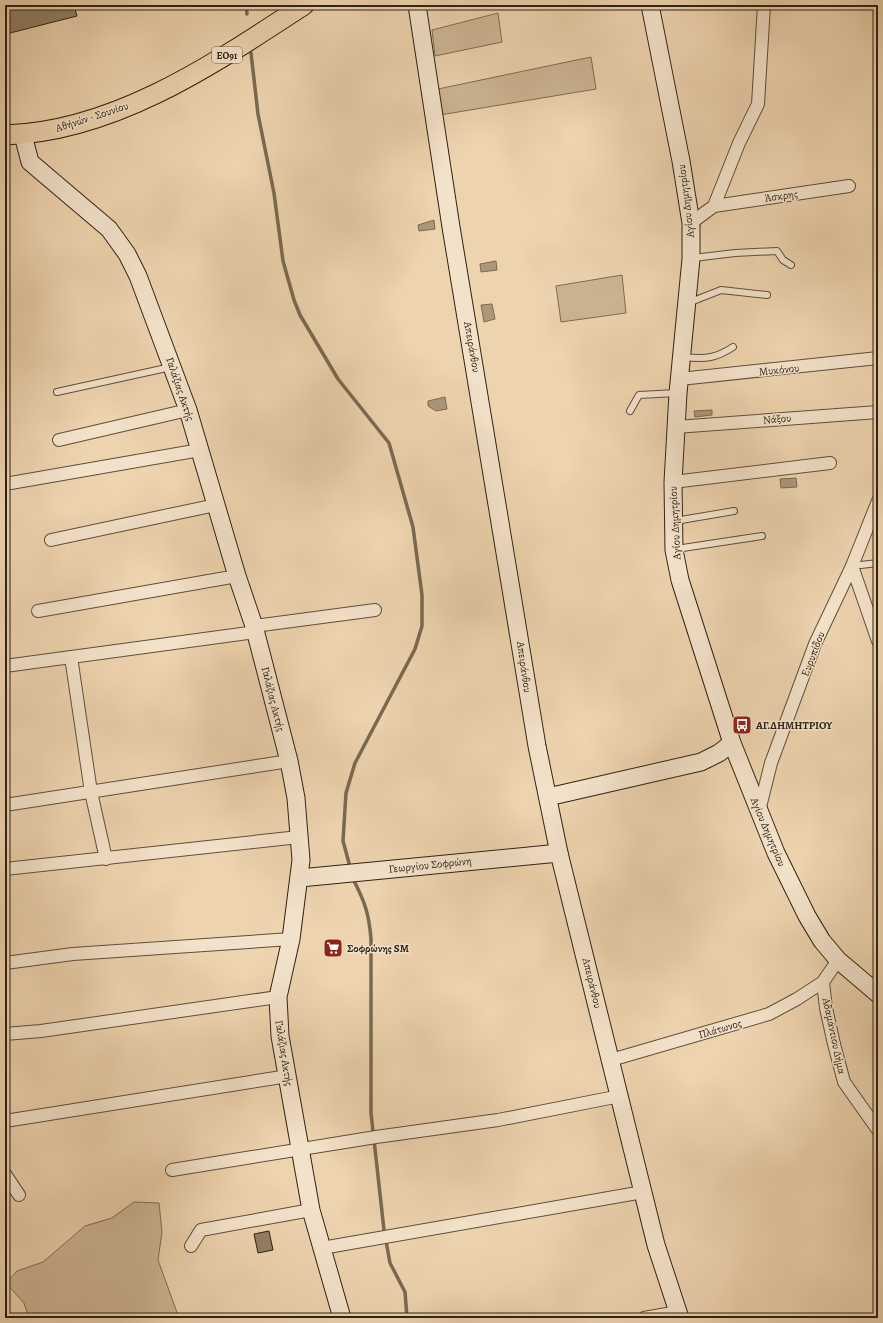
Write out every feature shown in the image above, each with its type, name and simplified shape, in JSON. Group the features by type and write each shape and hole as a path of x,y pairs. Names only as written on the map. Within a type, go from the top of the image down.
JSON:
{"main road":[{"name":"Αθήνών - Σουνίου","path":"154,94 215,47 280,5"},
{"name":"Αθήνών - Σουνίου","path":"14,135 80,124 126,108 222,58 304,5"}],"street":[{"name":"Απειράνθου","path":"417,5 451,227 517,620 527,693 560,853 656,1245 679,1315"},
{"name":"Αγίου Δημητρίου","path":"650,5 681,161 691,223 691,259 688,303 679,386 673,482 674,550 680,580 732,743 776,853 807,916 822,941 838,960 878,994"},
{"path":"691,223 714,206 739,143 758,104 764,5"},
{"name":"Γαλάζιας Ακτής","path":"14,135 33,166 109,229 127,254 147,297 188,410 237,576 255,629 289,761 296,798 301,860 292,939 278,997 280,1036 311,1210 342,1318"},
{"name":"Άσκρης","path":"714,206 849,186"},
{"name":"Μυκόνου","path":"679,386 878,358"},
{"path":"59,440 188,410"},
{"name":"Νάξου","path":"676,427 878,412"},
{"path":"5,484 200,450"},
{"path":"673,482 830,463"},
{"name":"Ευρυπίδου","path":"759,811 771,763 815,644 852,566 878,501"},
{"path":"51,540 216,505"},
{"path":"852,566 878,641"},
{"path":"38,611 237,576"},
{"path":"5,666 375,610"},
{"path":"71,657 91,792 106,859"},
{"path":"548,797 701,762 719,753 732,743"},
{"path":"5,805 289,761"},
{"path":"5,869 299,837"},
{"name":"Γεωργίου Σοφρώνη","path":"300,878 560,853"},
{"path":"5,963 73,954 292,939"},
{"name":"Αδαμάντιου Δήμα","path":"838,960 823,982 826,1008 844,1082 878,1130"},
{"name":"Πλάτωνος","path":"611,1060 769,1014 797,999 823,982"},
{"path":"5,1034 56,1029 278,997"},
{"path":"5,1121 288,1076"},
{"path":"172,1170 299,1149 498,1120 620,1096"},
{"path":"5,1174 19,1195"},
{"path":"322,1248 643,1192"},
{"path":"191,1246 201,1230 311,1210"},
{"path":"644,1318 679,1315"}],"lane":[{"path":"691,259 735,253 777,251 783,260 791,265"},
{"path":"688,303 721,290 767,296"},
{"path":"682,356 705,359 721,355 734,347"},
{"path":"57,392 173,367"},
{"path":"630,411 639,395 679,386"},
{"path":"673,522 734,511"},
{"path":"674,550 762,536"},
{"path":"852,566 878,563"}],"shaded area":[{"path":"498,13 502,42 435,56 432,30"},
{"path":"591,57 596,89 440,115 438,89"},
{"path":"434,220 435,229 419,231 418,225"},
{"path":"496,261 497,270 481,272 480,264"},
{"path":"622,275 626,313 561,322 556,286"},
{"path":"492,304 495,319 484,322 481,305"},
{"path":"445,397 447,409 436,411 428,406 428,401"},
{"path":"712,410 712,415 695,417 694,411"},
{"path":"796,478 797,487 781,488 780,479"},
{"path":"134,1202 159,1203 162,1232 158,1260 179,1318 29,1318 24,1303 6,1283 17,1271 43,1262 85,1226 112,1218"}],"building":[{"path":"5,5 74,5 77,16 10,33 5,17"},
{"path":"269,1231 273,1250 258,1253 254,1234"}],"waterway":[{"path":"246,5 247,14"},
{"path":"251,53 258,114 274,193 283,261 294,300 300,315 338,379 389,443 413,527 422,595 422,626 415,649 355,763 346,793 343,841 349,863"},
{"path":"353,879 366,908 371,939 371,1113 384,1230 390,1263 405,1292 407,1318"}],"place":[{"name":"ΑΓ.ΔΗΜΗΤΡΙΟΥ","path":"742,725"},
{"name":"Σοφρώνης SM","path":"333,948"}]}
